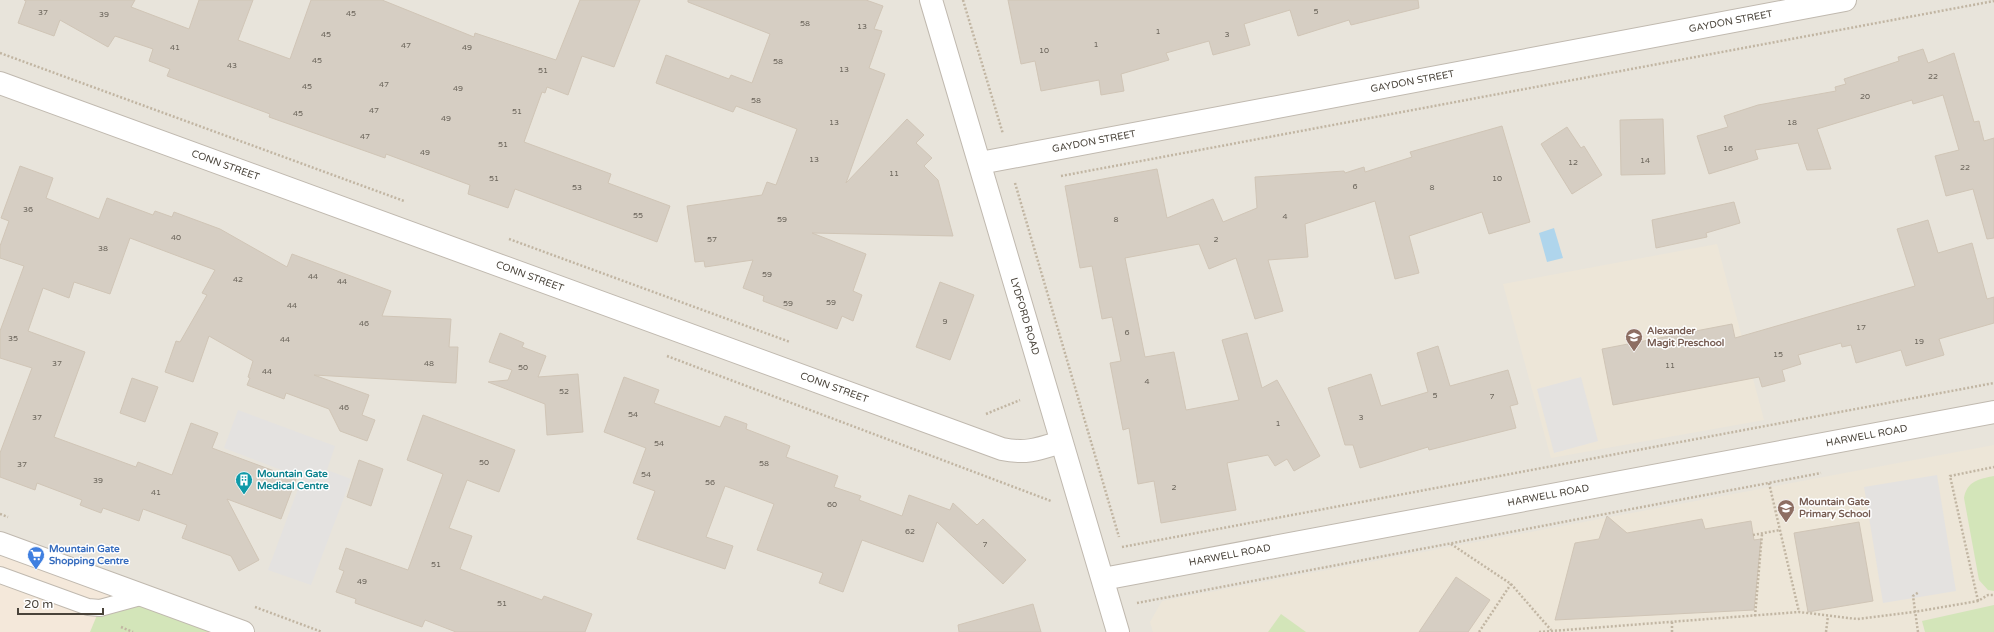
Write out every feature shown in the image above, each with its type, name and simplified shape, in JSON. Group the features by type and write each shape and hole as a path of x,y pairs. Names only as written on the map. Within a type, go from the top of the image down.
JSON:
{"street":[{"name":"LYDFORD ROAD","path":"931,0 1118,632"},
{"name":"GAYDON STREET","path":"980,162 1845,0"},
{"name":"CONN STREET","path":"0,83 1002,449 1018,452 1029,452 1061,442"},
{"name":"HARWELL ROAD","path":"1103,579 1994,412"},
{"path":"0,543 243,632"}],"lane":[{"path":"0,575 88,607 100,608 144,596"}],"path":[{"path":"963,0 1004,139"},
{"path":"1055,177 1994,1"},
{"path":"0,53 411,203"},
{"path":"1013,177 1124,554"},
{"path":"1016,185 1024,183"},
{"path":"508,239 794,343"},
{"path":"663,355 1051,501"},
{"path":"1122,547 1994,383"},
{"path":"983,413 987,414 1020,400"},
{"path":"1978,601 1950,476 1994,467"},
{"path":"1137,603 1829,471"},
{"path":"1769,483 1799,612"},
{"path":"1753,535 1780,530"},
{"path":"1755,616 1762,534"},
{"path":"1450,544 1511,584 1551,630"},
{"path":"1479,632 1511,584"},
{"path":"1918,632 1914,612 1913,596 1919,592"},
{"path":"1538,632 1799,612 1857,619 1914,612 1978,601 1988,595 1994,595"},
{"path":"1826,632 1828,616"},
{"path":"1672,622 1672,632"}],"shaded area":[{"path":"0,0 1994,0 1994,632 243,632 0,543"},
{"name":"Alexander Magit Preschool","path":"1717,244 1764,420 1551,458 1503,284"},
{"path":"1581,377 1598,441 1554,453 1537,389"},
{"path":"238,410 335,446 327,470 351,479 311,585 268,570 302,478 224,448"},
{"name":"Mountain Gate Primary School","path":"1994,445 1994,632 1153,632 1150,622 1162,601"},
{"path":"1937,475 1956,591 1883,603 1864,487"},
{"name":"Mountain Gate Shopping Centre","path":"0,543 243,632 0,632"}],"green space":[{"path":"1994,476 1994,591 1988,590 1979,580 1964,498 1971,484 1983,478"},
{"path":"144,596 243,632 90,632 100,608"},
{"path":"1994,605 1994,632 1925,632 1922,621"},
{"path":"1281,614 1306,632 1268,632"}],"water":[{"path":"1554,228 1563,258 1547,262 1539,233"}],"building":[{"path":"24,0 135,0 131,7 189,29 199,0 253,0 238,40 290,59 311,0 382,0 474,37 475,33 556,60 580,0 640,0 614,67 582,56 568,95 547,87 545,93 542,92 524,142 611,174 608,183 670,206 657,242 515,189 508,208 468,194 470,185 386,154 385,158 269,117 270,114 167,76 170,69 149,61 153,49 115,36 108,47 60,20 54,36 18,23 26,1"},
{"path":"688,0 866,0 883,6 874,29 882,31 869,68 885,74 846,183 907,119 924,135 916,143 932,158 924,166 938,180 953,236 812,233 866,254 853,291 862,295 853,321 842,316 837,329 763,301 764,296 743,288 753,260 705,267 704,261 695,262 687,206 762,195 767,182 776,185 797,129 736,106 733,112 656,83 666,55 729,79 731,75 752,83 770,34 688,2"},
{"path":"1008,0 1418,0 1419,8 1351,25 1349,20 1298,36 1290,10 1244,24 1250,45 1213,55 1209,41 1166,53 1169,60 1121,74 1124,91 1101,95 1099,80 1041,91 1035,61 1021,64"},
{"path":"1923,49 1928,63 1954,53 1974,122 1979,121 1984,141 1994,138 1994,238 1987,239 1973,189 1946,196 1935,156 1959,150 1943,95 1913,104 1912,100 1817,129 1831,169 1807,170 1798,143 1755,150 1758,159 1709,174 1697,136 1728,127 1724,116 1758,105 1836,91 1835,87 1846,84 1844,79 1899,61 1898,57"},
{"path":"1663,119 1665,174 1621,175 1620,120"},
{"path":"1502,126 1530,222 1489,234 1482,212 1409,236 1419,273 1395,279 1375,201 1305,224 1308,257 1268,260 1283,311 1255,319 1236,258 1209,269 1199,244 1125,258 1145,357 1174,352 1186,410 1239,400 1222,340 1247,333 1262,388 1277,380 1320,456 1294,471 1287,459 1275,466 1268,455 1227,463 1236,510 1161,523 1154,481 1138,484 1129,428 1123,430 1110,363 1121,361 1112,317 1102,319 1092,266 1080,268 1065,186 1157,169 1167,218 1213,199 1223,222 1257,208 1255,177 1344,171 1345,173 1364,167 1365,172 1412,157 1410,152"},
{"path":"1567,127 1581,148 1584,146 1602,175 1572,194 1541,144"},
{"path":"20,166 53,178 46,198 99,219 107,198 153,215 155,211 172,217 174,212 220,229 287,267 292,254 391,291 382,316 451,319 449,347 458,347 456,383 314,375 369,395 362,415 375,420 367,441 340,431 329,409 286,393 284,399 247,385 250,378 248,377 253,361 209,336 193,382 165,372 176,341 180,342 207,295 202,293 215,270 130,238 110,294 74,282 69,298 43,288 28,331 85,352 54,437 136,467 138,462 172,475 191,423 218,433 212,448 296,479 281,519 227,499 259,560 239,571 231,556 182,538 187,525 143,509 139,521 103,508 101,513 80,505 82,500 37,483 35,490 0,477 0,453 32,368 0,358 0,331 24,266 0,258 0,246 9,221 1,218"},
{"path":"1734,202 1740,223 1706,233 1707,237 1656,248 1652,220"},
{"path":"1928,220 1938,253 1972,243 1987,299 1994,297 1994,323 1939,339 1944,355 1906,366 1901,350 1856,363 1851,345 1842,347 1841,343 1798,355 1801,364 1782,370 1785,381 1762,387 1759,377 1613,405 1602,349 1732,324 1735,338 1915,286 1897,229"},
{"path":"940,282 974,295 950,360 916,347"},
{"path":"500,333 524,343 522,347 546,356 538,377 578,374 583,432 547,435 545,404 488,382 508,380 512,370 489,362"},
{"path":"1438,346 1450,386 1508,370 1518,404 1510,406 1516,428 1429,450 1428,447 1360,468 1353,445 1345,445 1328,388 1371,374 1381,406 1428,392 1417,353"},
{"path":"624,377 659,390 654,403 720,427 725,416 747,424 746,429 790,446 786,457 838,476 834,487 861,496 859,500 902,516 909,495 950,510 953,503 977,525 983,519 1026,560 1003,584 937,522 923,562 862,540 843,592 819,583 823,573 757,550 774,504 725,486 706,537 733,546 725,569 637,539 655,491 633,483 646,448 604,432"},
{"path":"132,378 158,387 145,422 120,413"},
{"path":"423,415 515,450 499,492 467,480 449,528 472,536 460,569 542,600 544,596 592,614 585,632 456,632 425,620 422,627 355,603 356,599 336,592 344,571 339,569 346,548 408,570 443,474 407,460"},
{"path":"359,460 383,469 371,506 347,497"},
{"path":"1607,516 1627,533 1702,519 1705,529 1751,521 1754,540 1761,539 1754,610 1555,620 1575,543 1599,539"},
{"path":"1859,522 1873,601 1808,612 1794,533"},
{"path":"1456,577 1490,600 1468,632 1419,632"},
{"path":"1033,604 1041,632 959,632 958,625"}],"place":[{"name":"Alexander Magit Preschool","path":"1634,352"},
{"name":"Mountain Gate Medical Centre","path":"244,495"},
{"name":"Mountain Gate Primary School","path":"1786,523"},
{"name":"Mountain Gate Shopping Centre","path":"36,570"}]}
